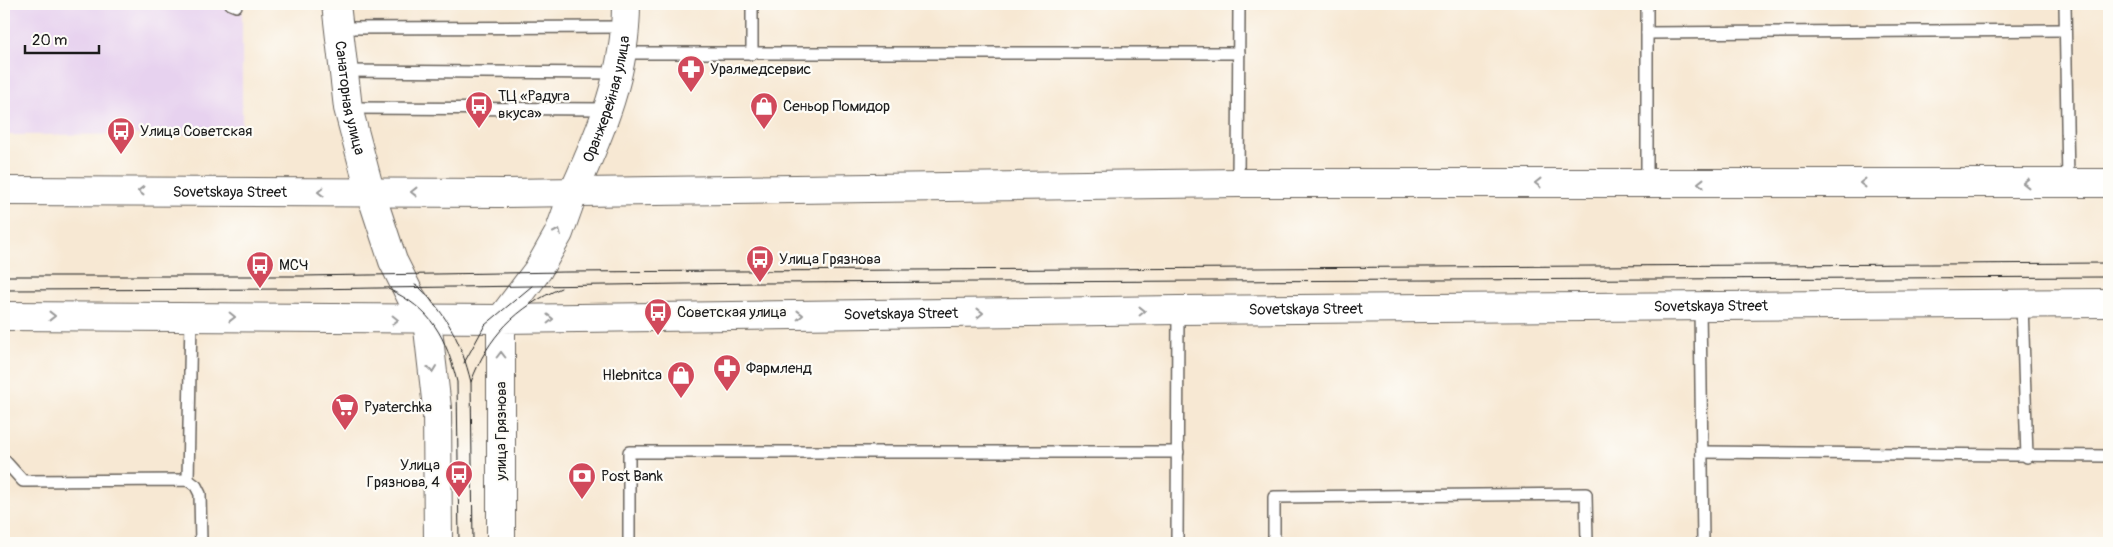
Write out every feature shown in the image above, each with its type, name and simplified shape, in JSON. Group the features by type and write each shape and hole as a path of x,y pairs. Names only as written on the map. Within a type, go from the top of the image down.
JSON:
{"main road":[{"name":"Санаторная улица","path":"338,16 348,108 370,191"},
{"name":"Оранжерейная улица","path":"574,191 609,109 623,39"},
{"path":"501,319 538,270 559,232 574,191 1238,184 2109,183"},
{"name":"Sovetskaya Street","path":"4,191 574,191"},
{"path":"370,191 393,261 411,296 427,320 437,408 438,543"},
{"name":"Sovetskaya Street","path":"427,320 1178,310 2109,303"},
{"path":"4,316 427,320"},
{"name":"улица Грязнова","path":"501,319 502,543"}],"lane":[{"path":"752,4 752,54"},
{"path":"1238,184 1239,4"},
{"path":"1647,4 1647,183"},
{"path":"2065,4 2068,183"},
{"path":"338,16 623,39 752,54 1239,53"},
{"path":"1647,33 2065,30"},
{"path":"343,71 623,39"},
{"path":"348,108 609,109"},
{"path":"2022,303 2027,457"},
{"path":"1700,307 1703,543"},
{"path":"1177,543 1178,310"},
{"path":"188,480 191,317"},
{"path":"629,543 629,452 1178,452"},
{"path":"1702,452 2027,457 2109,456"},
{"path":"4,460 23,481 188,480 196,486 200,494 201,543"},
{"path":"1274,543 1274,497 1586,494 1587,543"}],"shaded area":[{"path":"4,4 242,4 242,134 4,135"}],"tram line":[{"path":"4,276 302,276 567,272 2109,263"},
{"path":"4,290 302,289 760,283 2109,277"},
{"path":"415,285 419,287 446,319 463,354 471,382 473,543"},
{"path":"464,363 485,325 532,286"},
{"path":"471,382 486,351 506,325 531,304 561,288"},
{"path":"388,289 403,297 426,315 442,338 453,366 457,382 459,543"}],"place":[{"name":"Уралмедсервис","path":"691,93"},
{"name":"ТЦ «Радуга вкуса»","path":"479,129"},
{"name":"Сеньор Помидор","path":"764,130"},
{"name":"Улица Советская","path":"121,155"},
{"name":"Улица Грязнова","path":"760,283"},
{"name":"МСЧ","path":"260,289"},
{"name":"Советская улица","path":"658,336"},
{"name":"Фармленд","path":"727,392"},
{"name":"Hlebnitca","path":"681,399"},
{"name":"Pyaterchka","path":"345,431"},
{"name":"Улица Грязнова, 4","path":"459,498"},
{"name":"Post Bank","path":"582,500"}]}
